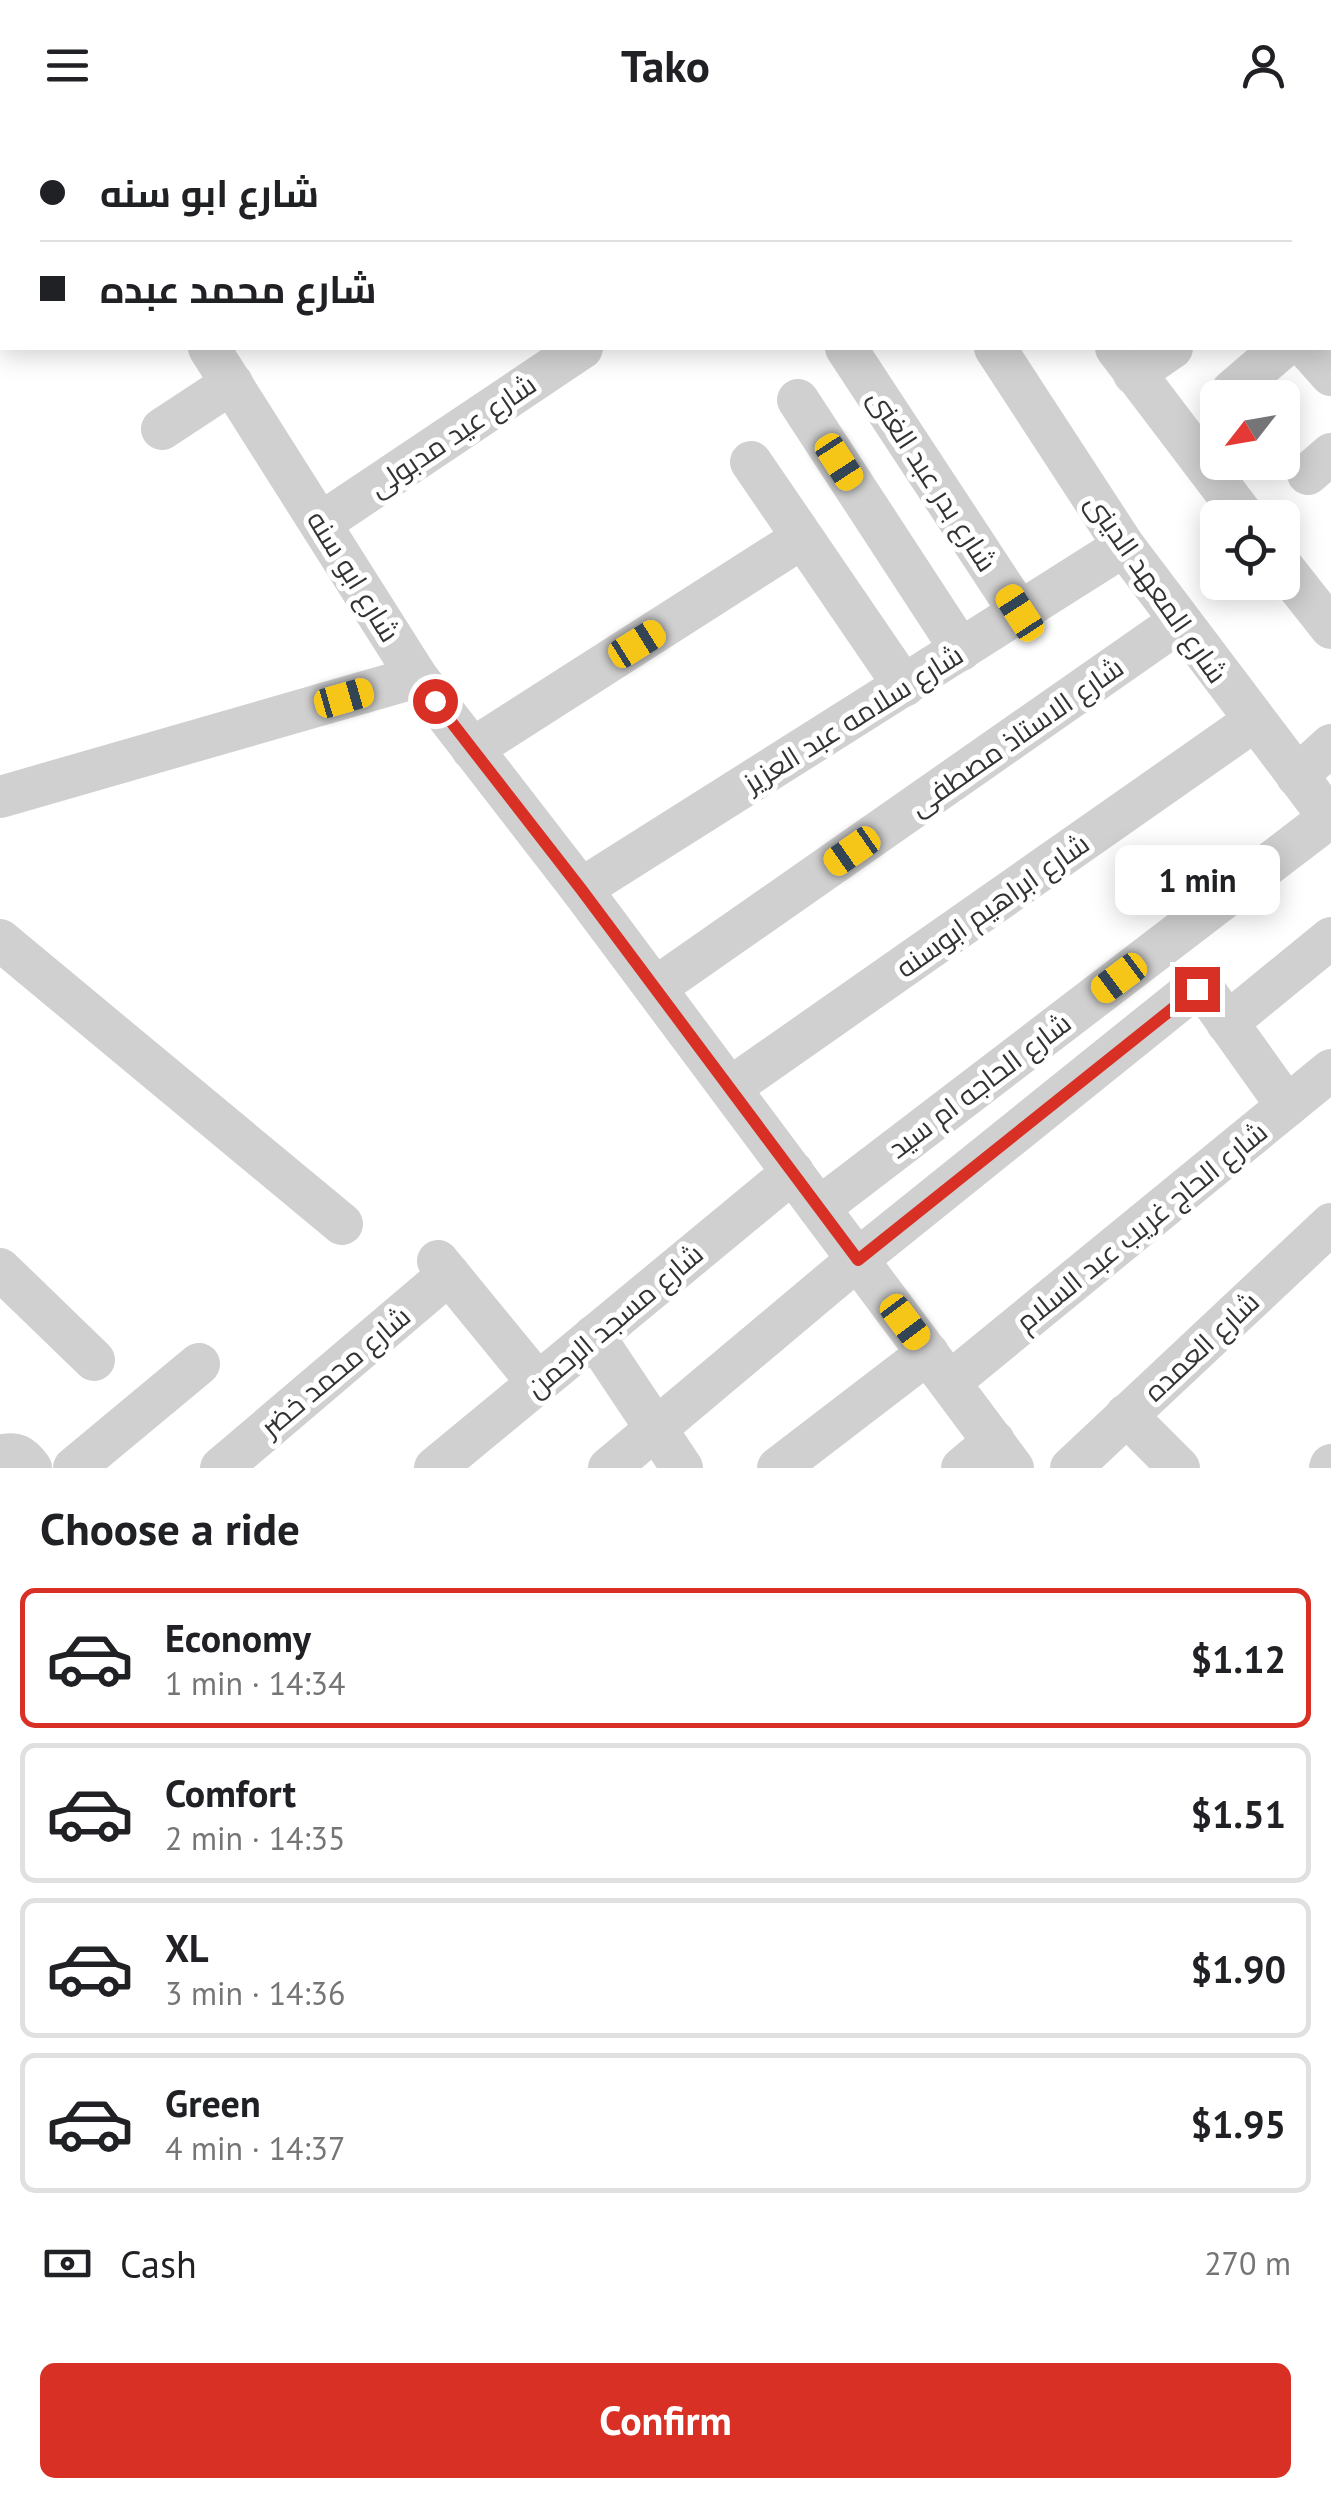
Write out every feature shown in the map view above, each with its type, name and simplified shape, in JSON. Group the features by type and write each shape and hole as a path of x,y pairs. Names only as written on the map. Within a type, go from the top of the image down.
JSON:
{"street":[{"name":"شارع ابو سنه","path":"210,350 417,677 581,889 939,1368 990,1459"},
{"name":"شارع عيد مدبولى","path":"321,522 579,350"},
{"name":"شارع بدر عبد الغنى","path":"847,350 1020,613"},
{"name":"شارع المعهد الدينى","path":"995,350 1124,546 1330,819"},
{"path":"1165,350 1125,361 1231,500"},
{"path":"1246,380 1280,350"},
{"path":"1310,350 1331,375"},
{"path":"162,429 232,383"},
{"path":"798,400 961,650"},
{"path":"751,462 904,686"},
{"path":"472,749 802,538"},
{"name":"شارع سلامه عبد العزيز","path":"581,889 1124,546"},
{"path":"1300,589 1331,628"},
{"name":"شارع الاستاذ مصطفى","path":"655,988 1180,622"},
{"path":"0,797 417,677"},
{"name":"شارع ابراهيم ابوسنه","path":"730,1088 1254,722"},
{"path":"1296,776 1331,745"},
{"name":"شارع الحاجه ام سيد","path":"819,1208 1330,819"},
{"path":"1228,1023 1331,938"},
{"path":"0,940 342,1224"},
{"path":"609,1468 858,1260 1190,992 1205,991 1287,1106"},
{"name":"شارع الحاج غريب عبد السلام","path":"778,1468 939,1368 1331,1070"},
{"name":"شارع مسجد الرحمن","path":"435,1468 793,1172"},
{"name":"شارع العمده","path":"1072,1468 1331,1224"},
{"name":"شارع محمد خضر","path":"220,1468 444,1268 538,1383"},
{"path":"0,1269 94,1360"},
{"path":"594,1336 682,1468"},
{"path":"74,1468 199,1364"},
{"path":"1126,1415 1179,1468"},
{"path":"0,1456 22,1456 31,1468"}],"route":[{"path":"435,701 858,1260 1197,989"}]}
